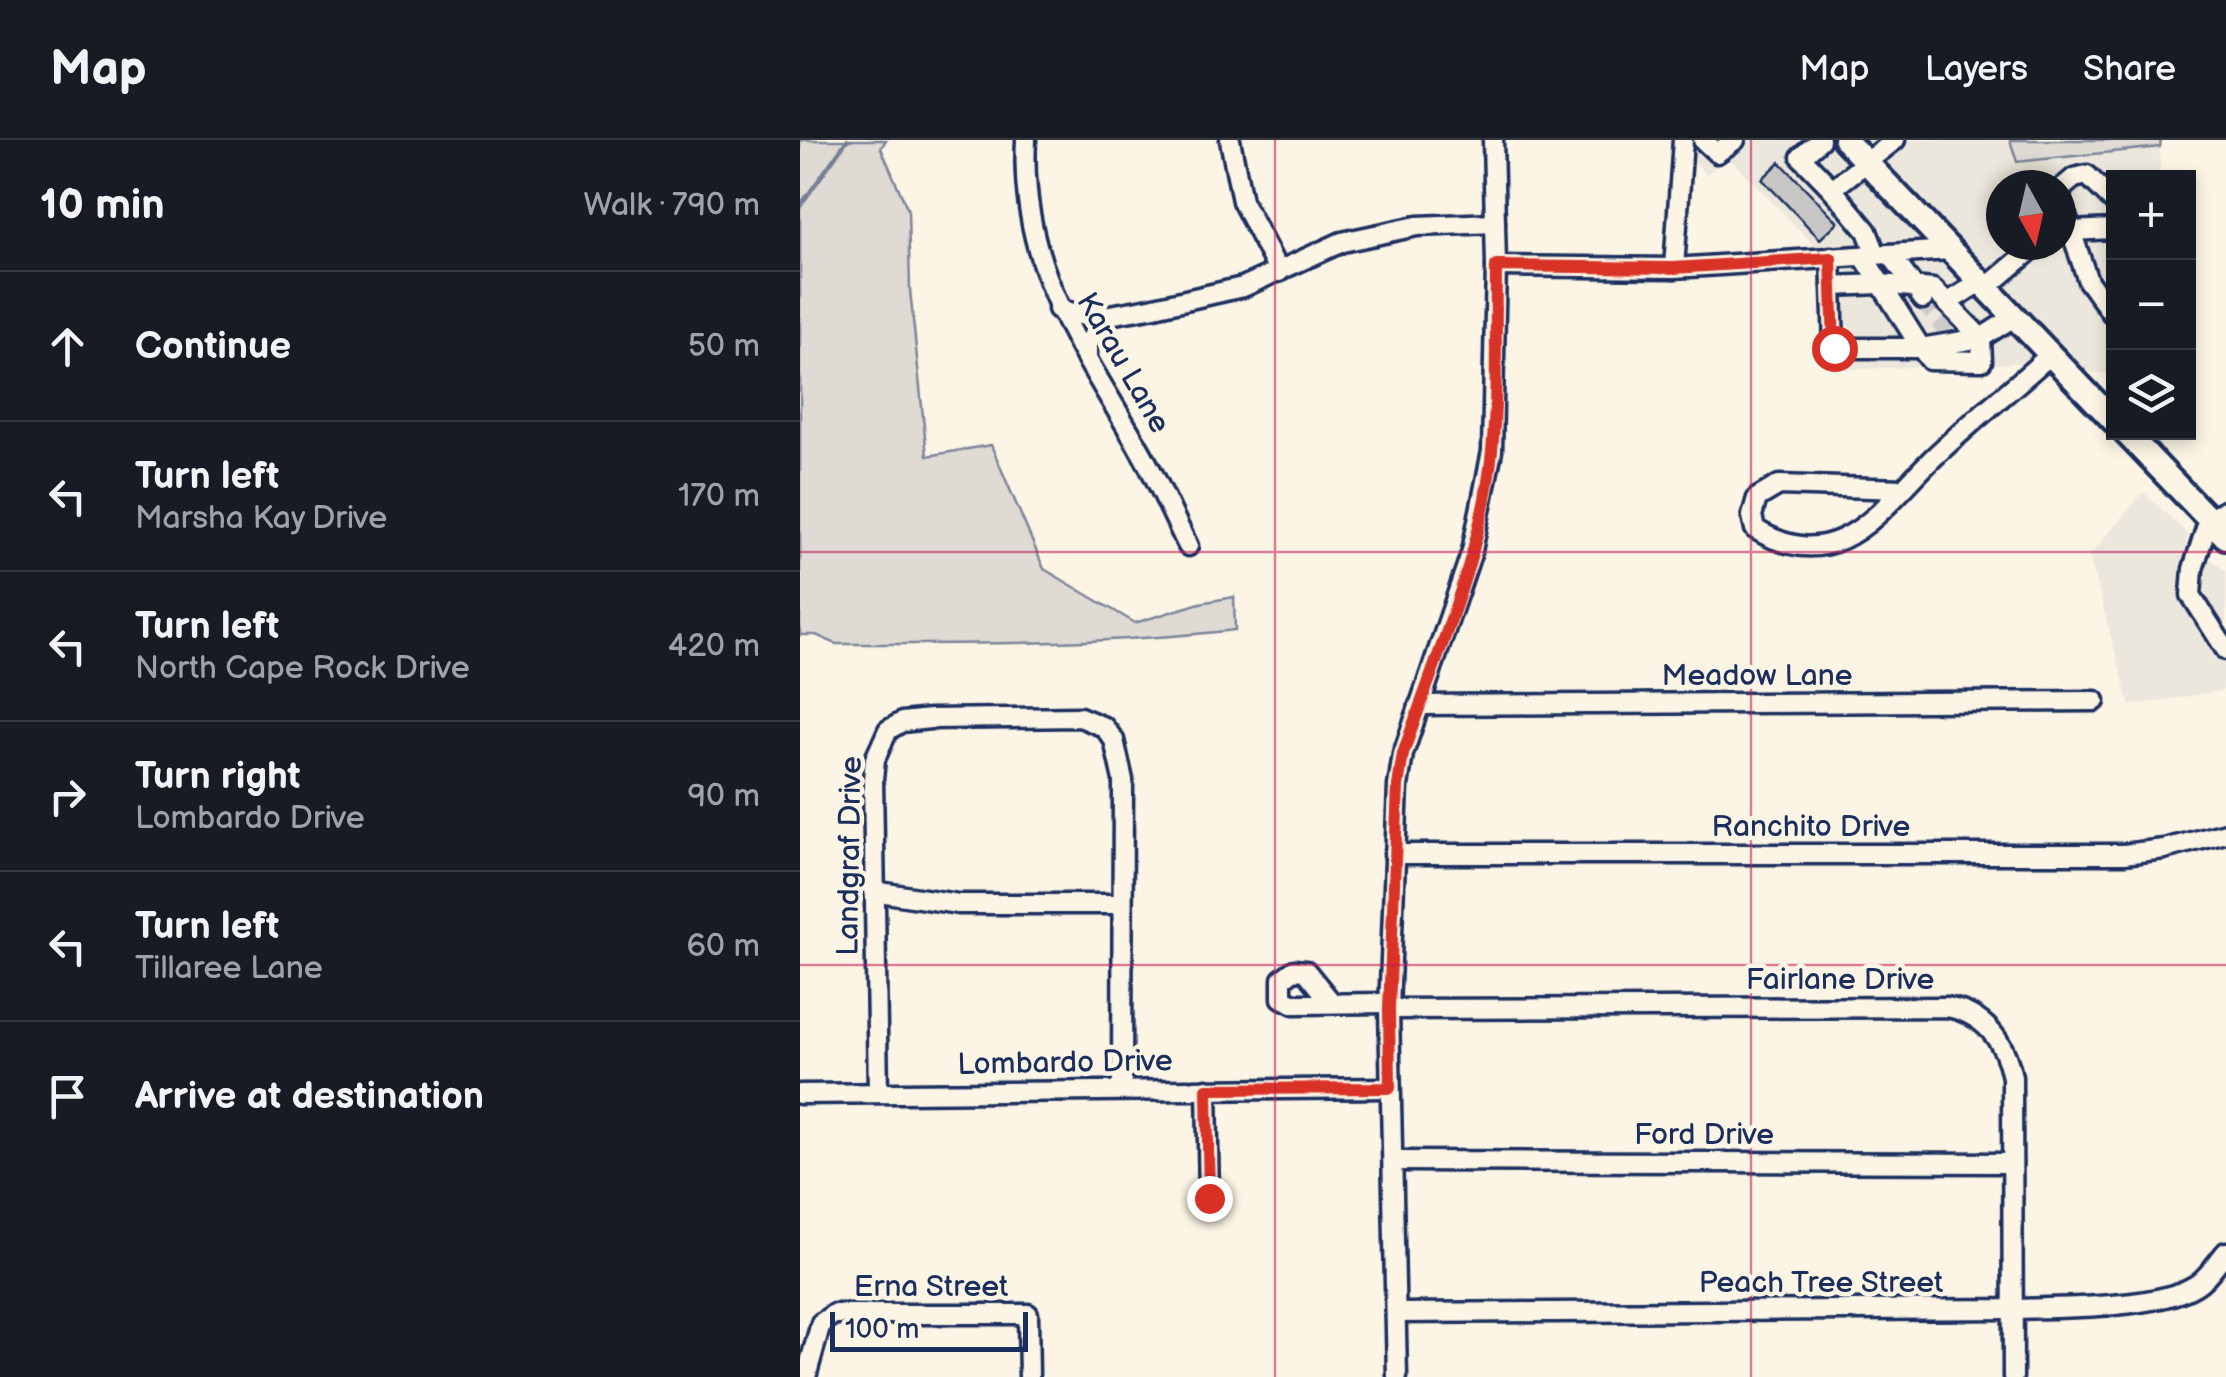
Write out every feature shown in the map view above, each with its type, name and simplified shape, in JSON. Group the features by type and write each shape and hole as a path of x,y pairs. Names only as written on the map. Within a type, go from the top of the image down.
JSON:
{"main road":[{"path":"1845,140 2106,413"},
{"path":"2134,440 2217,514 2226,537"}],"street":[{"name":"Karau Lane","path":"1026,140 1025,164 1043,272 1058,308 1143,454 1188,546"},
{"path":"1230,140 1242,200 1279,272"},
{"path":"1397,1377 1389,1006 1394,854 1403,754 1472,551 1492,451 1496,266 1493,140"},
{"path":"1674,268 1683,140"},
{"path":"1703,140 1718,153 1735,140"},
{"path":"1820,140 1801,158 1867,231 1877,255 1881,284 1921,348 1930,360 1982,361 1981,338 1933,289 1918,292 1881,284 1832,286"},
{"path":"1832,189 1895,140"},
{"path":"2076,178 2088,175 2106,194"},
{"path":"1058,308 1092,318 1103,317 1212,295 1279,272 1342,242 1418,226 1495,224"},
{"path":"2076,227 2106,229"},
{"path":"1496,266 1674,268 1950,250"},
{"path":"2076,252 2088,281 2106,305"},
{"path":"1877,255 1918,292"},
{"path":"1831,258 1834,348 1921,348 1951,337 1981,338 2014,318"},
{"path":"1947,303 1983,285 2017,260"},
{"path":"1086,360 1093,330 1103,317"},
{"path":"1903,489 1779,485 1757,498 1752,516 1755,529 1770,538 1808,546 1833,542 1863,530 1935,457 2050,356"},
{"path":"2217,514 2193,569 2191,594 2226,650"},
{"name":"Meadow Lane","path":"1420,706 2095,701"},
{"name":"Landgraf Drive","path":"878,1092 873,890 875,759 888,730 902,722 930,719 1080,716 1104,727 1114,740 1122,780 1122,1088"},
{"name":"Ranchito Drive","path":"1394,854 2124,854 2226,833"},
{"path":"873,890 958,904 1122,904"},
{"name":"Fairlane Drive","path":"1332,1003 1960,1009 1992,1031 2010,1064 2012,1377"},
{"name":"Lombardo Drive","path":"800,1094 1390,1088"},
{"path":"1207,1089 1209,1198"},
{"name":"Ford Drive","path":"1395,1161 2012,1163"},
{"name":"Peach Tree Street","path":"1398,1312 2014,1309 2113,1304 2162,1298 2200,1283 2226,1252"},
{"name":"Erna Street","path":"806,1377 821,1323 834,1314 1028,1314 1029,1377"}],"shaded area":[{"path":"800,140 886,140 881,148 908,210 910,290 927,456 991,445 1044,569 1135,623 1234,597 1235,630 1135,639 986,644 836,644 816,635 800,635"},
{"path":"1676,140 2010,140 2017,162 2160,147 2160,170 2106,170 2106,374 2020,363 1830,370 1822,253 1729,158 1706,175"},
{"path":"2010,140 2161,140 2160,147 2017,162"},
{"path":"2143,492 2188,534 2180,582 2189,606 2226,664 2226,690 2130,706 2089,556"},
{"path":"2210,559 2226,571 2226,632 2199,581"}],"building":[{"path":"1780,162 1838,222 1820,239 1762,179"}],"waterway":[{"path":"800,206 847,140"}],"tunnel":[{"path":"1923,299 1947,332"}],"route":[{"path":"1209,1198 1207,1089 1390,1088 1389,1009 1398,786 1403,754 1472,551 1484,497 1492,451 1496,266 1674,268 1831,258 1834,348"}]}
